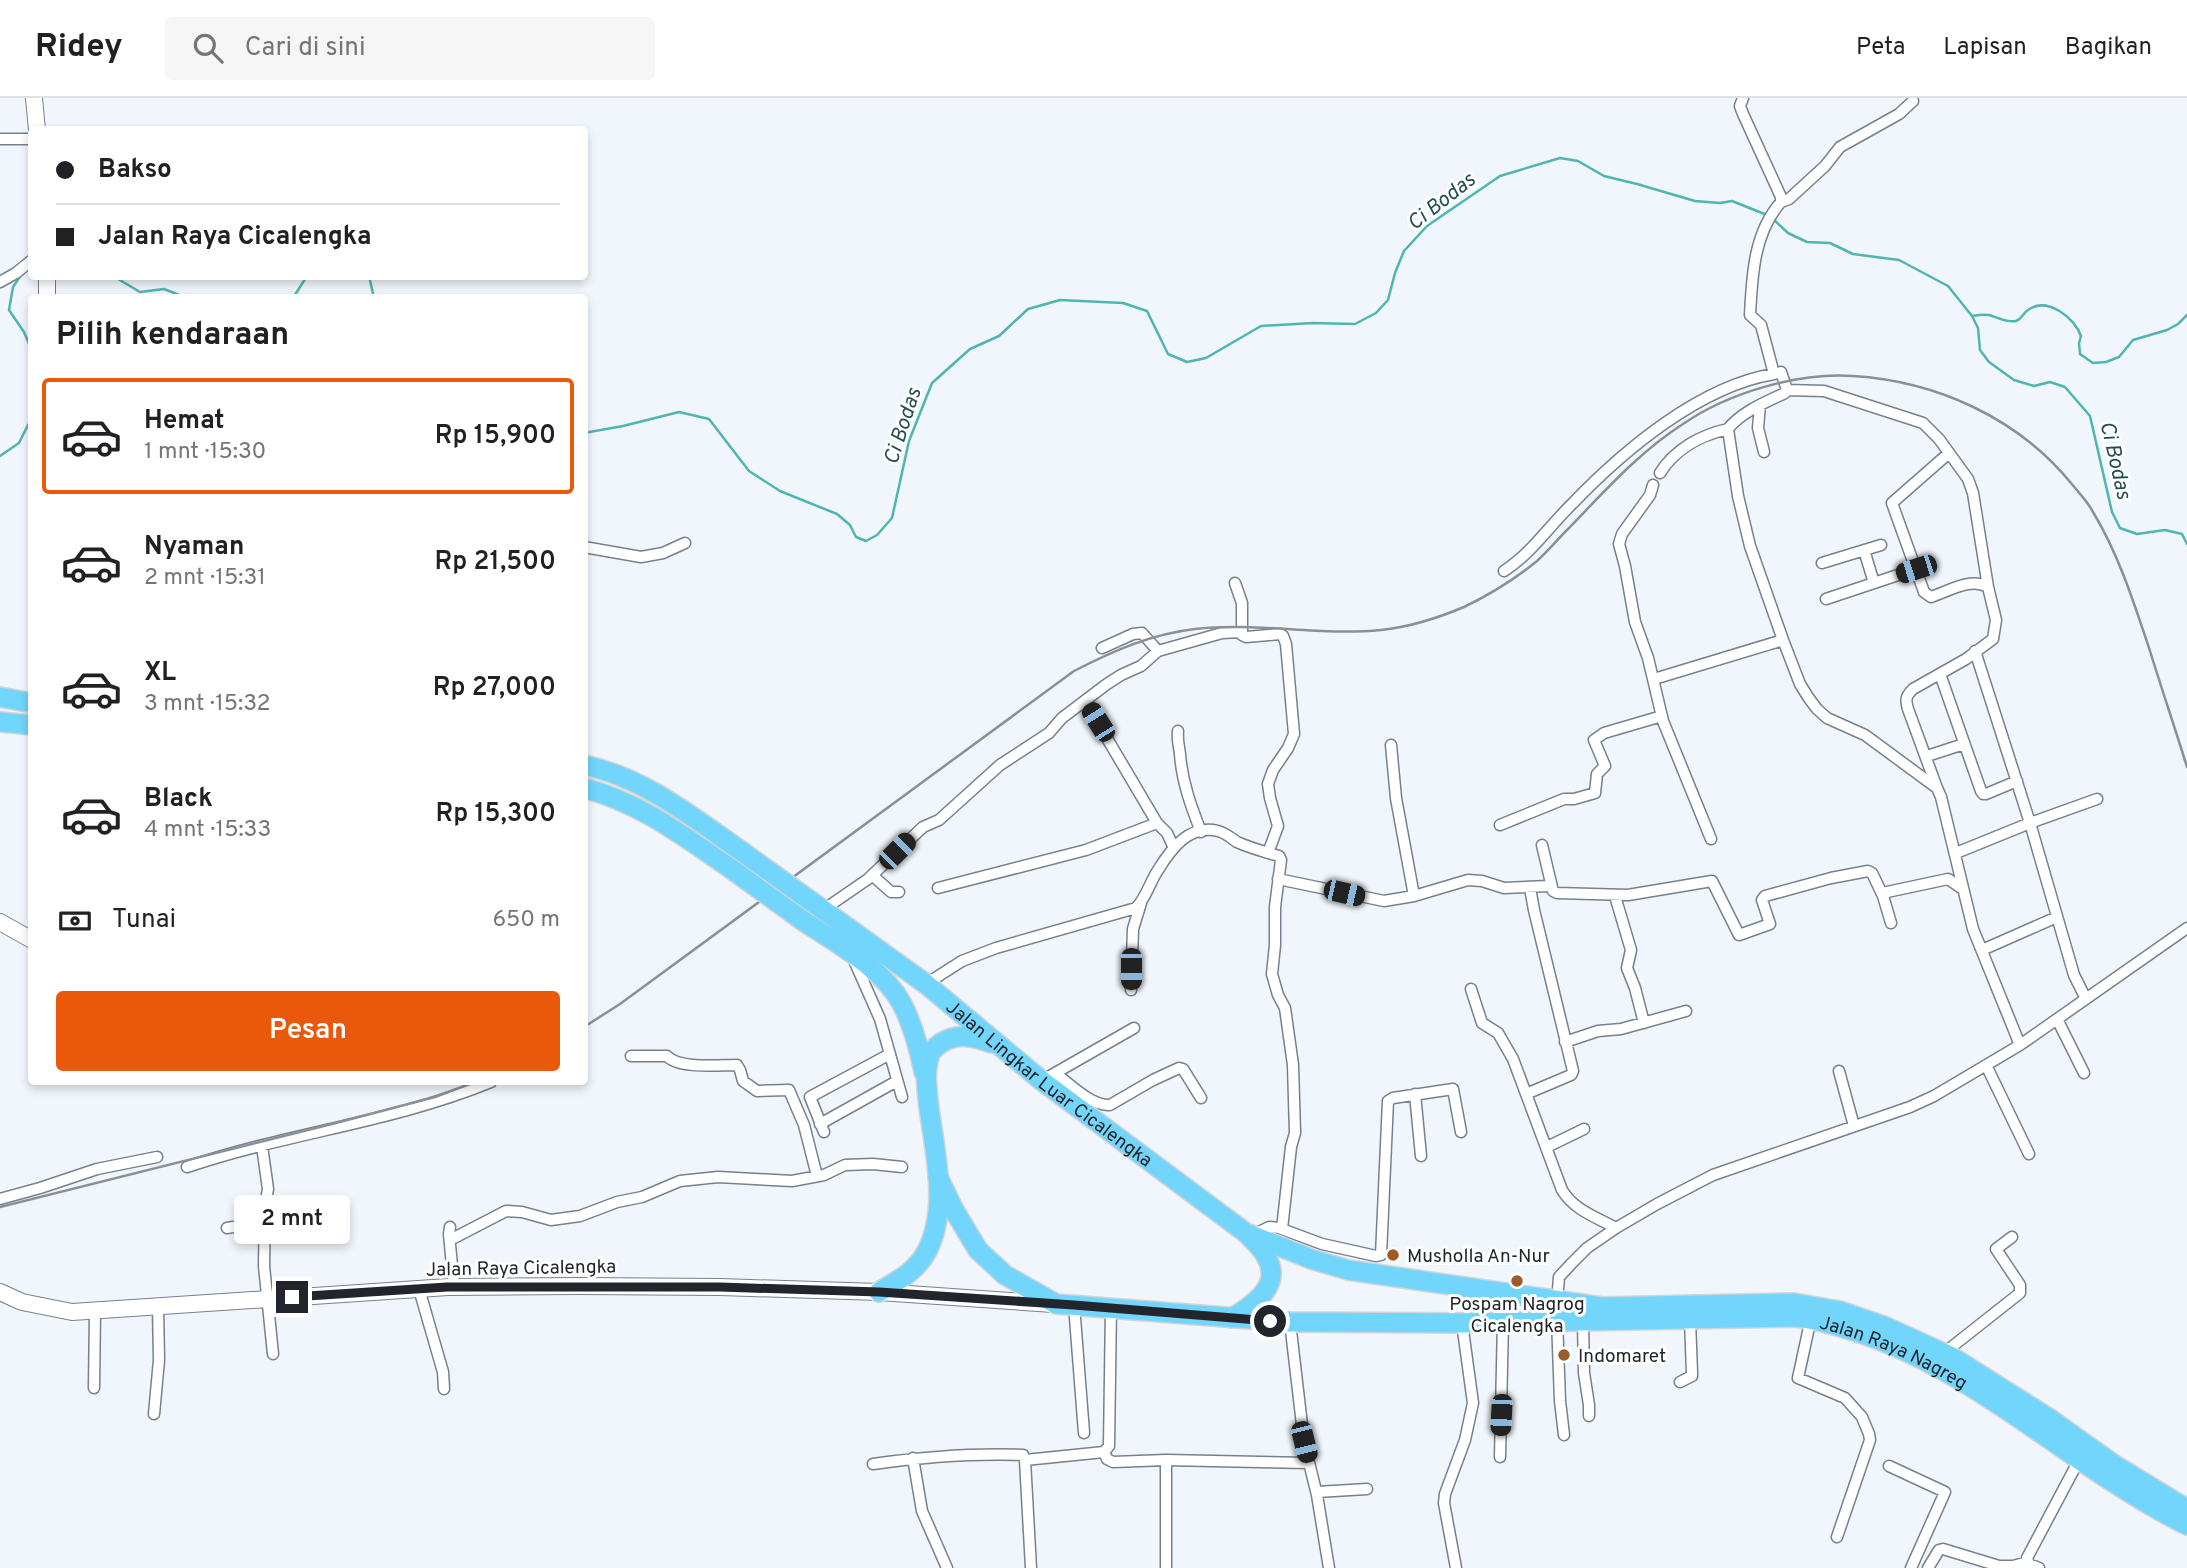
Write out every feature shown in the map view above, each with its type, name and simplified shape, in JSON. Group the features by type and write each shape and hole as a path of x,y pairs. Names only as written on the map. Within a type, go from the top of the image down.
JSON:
{"highway":[{"path":"0,697 28,702"},
{"path":"0,722 28,725"},
{"name":"Jalan Lingkar Luar Cicalengka","path":"588,766 623,777 686,813 802,920 883,979 901,1004 917,1041 926,1083 938,1177"},
{"name":"Jalan Lingkar Luar Cicalengka","path":"588,789 607,794 649,813 818,906 926,984 999,1045 1049,1077 1249,1234 1311,1259 1348,1270 1557,1300"},
{"path":"926,1083 931,1053 938,1045 954,1036 967,1035 999,1045"},
{"path":"879,1292 903,1278 919,1264 927,1251 938,1211 938,1177"},
{"path":"938,1177 978,1250 1005,1275 1065,1304"},
{"path":"1232,1318 1253,1306 1266,1293 1271,1279 1269,1260 1249,1234"},
{"name":"Jalan Raya Nagreg","path":"1557,1300 1602,1307 1794,1303 1863,1318 1944,1353 2187,1509"},
{"name":"Jalan Raya Nagreg","path":"1065,1304 1290,1322 1462,1323 1811,1318 1877,1338 1933,1364 2040,1431 2122,1489 2187,1525"}],"main road":[{"path":"34,98 37,126"},
{"path":"0,922 28,938"},
{"name":"Jalan Raya Cicalengka","path":"0,1292 22,1302 54,1310 95,1311 454,1287 707,1287 879,1292 1065,1304"}],"street":[{"path":"1743,98 1740,106 1743,114 1781,197 1758,244 1750,315 1761,325 1774,374"},
{"path":"1777,206 1789,199 1825,166 1840,147 1899,114 1913,101"},
{"path":"0,139 28,139"},
{"path":"0,282 28,263"},
{"path":"1504,571 1529,551 1607,469 1657,427 1723,391 1759,377 1781,372 1787,390"},
{"path":"1660,472 1671,458 1688,445 1711,433 1728,429 1760,405 1787,390 1824,391 1912,418 1930,429 1968,479 1973,493 1996,620 1995,637 1913,689 1906,700 1937,788 1956,853 1973,929 2020,1045"},
{"path":"1760,405 1758,428 1764,452"},
{"path":"1728,429 1742,519 1800,684 1816,709 1827,718 1864,735 1937,788"},
{"path":"1949,453 1892,503 1924,592 1931,597 1968,583 1979,582 1988,587"},
{"path":"1653,485 1650,495 1622,534 1619,544 1634,622 1647,652 1662,716 1712,839"},
{"path":"588,548 641,557 659,555 685,543"},
{"path":"1822,563 1881,545"},
{"path":"1864,550 1874,583"},
{"path":"1826,599 1916,569"},
{"path":"1235,583 1242,603 1241,632 1247,638 1280,634 1286,644 1294,734 1268,783 1278,826 1268,853"},
{"path":"818,906 853,891 923,827 939,820 1000,765 1049,733 1062,718 1121,675 1141,666 1158,651 1222,633 1241,632"},
{"path":"1102,648 1142,633 1158,651"},
{"path":"1654,678 1783,640"},
{"path":"1975,651 2030,823 2074,975 2086,999"},
{"path":"1940,674 1983,794 2017,781"},
{"path":"1085,701 1157,823 1174,846"},
{"path":"1500,825 1564,799 1595,793 1597,774 1605,766 1594,740 1604,733 1662,716"},
{"path":"1178,731 1181,774 1201,832"},
{"path":"1927,757 1964,744"},
{"path":"1391,745 1396,799 1414,896"},
{"path":"1956,853 2097,799"},
{"path":"938,888 1086,850 1157,823"},
{"path":"1131,990 1132,929 1150,882 1174,846 1184,838 1201,832 1218,831 1237,842 1280,858 1272,974 1285,1008 1293,1065 1295,1133 1282,1229"},
{"path":"1542,845 1553,891 1557,893 1615,896 1641,894 1712,881 1739,934 1770,922 1763,897 1839,876 1871,872 1883,896 1891,923"},
{"path":"872,875 891,892 899,892"},
{"path":"1278,879 1384,901 1414,896 1468,880 1504,888 1549,886 1551,883"},
{"path":"1883,896 1886,892 1948,879 1963,889"},
{"path":"1526,1094 1573,1072 1530,888"},
{"path":"1615,896 1631,950 1627,968 1644,1023"},
{"path":"926,984 962,961 996,948 1131,910 1141,903"},
{"path":"1982,950 2057,917"},
{"path":"1564,1435 1557,1321 1559,1278 1587,1248 1616,1228 1713,1174 1897,1112 1934,1096 2020,1045 2187,928"},
{"path":"850,953 880,1019 902,1097"},
{"path":"1471,989 1482,1023 1494,1030 1506,1045 1568,1199 1573,1205 1616,1228"},
{"path":"1565,1042 1598,1031 1621,1029 1686,1011"},
{"path":"2057,1019 2084,1073"},
{"path":"1049,1077 1134,1028"},
{"path":"890,1054 810,1097 822,1128 897,1082"},
{"path":"631,1056 667,1056 673,1062 700,1065 737,1065 743,1081 757,1090 789,1090 804,1125 817,1176"},
{"path":"1986,1065 2029,1154"},
{"path":"1049,1077 1104,1106 1179,1068 1183,1069 1201,1098"},
{"path":"1839,1071 1854,1126"},
{"path":"187,1167 411,1108 482,1085"},
{"path":"1249,1234 1269,1227 1282,1229 1322,1244 1381,1255 1388,1101 1453,1089 1461,1132"},
{"path":"1415,1094 1421,1156"},
{"path":"1547,1147 1584,1129"},
{"path":"262,1146 268,1189 264,1266 273,1354"},
{"path":"0,1199 97,1169 157,1157"},
{"path":"450,1240 506,1211 523,1212 554,1220 580,1216 617,1202 642,1197 680,1181 713,1177 792,1181 817,1176 845,1165 902,1167"},
{"path":"227,1228 240,1226 257,1233 264,1232"},
{"path":"450,1227 454,1287"},
{"path":"1944,1353 2020,1293 2020,1285 1996,1249 2012,1237"},
{"path":"419,1289 443,1373 444,1390"},
{"path":"1065,1304 1084,1433"},
{"path":"154,1414 159,1360 158,1307"},
{"path":"1111,1307 1110,1440 1104,1452 1107,1459 1113,1462 1166,1460 1309,1463"},
{"path":"94,1388 95,1311"},
{"path":"1811,1318 1798,1378 1845,1398 1862,1417 1870,1440 1837,1537"},
{"path":"1680,1382 1692,1376 1690,1320"},
{"path":"1500,1457 1503,1321"},
{"path":"1583,1321 1584,1373 1589,1416"},
{"path":"1290,1322 1304,1442 1317,1492 1329,1568"},
{"path":"1456,1568 1444,1503 1465,1440 1473,1403 1462,1323"},
{"path":"1025,1460 1104,1452"},
{"path":"873,1464 969,1454 1023,1455 1031,1568"},
{"path":"913,1458 922,1511 947,1568"},
{"path":"1166,1460 1166,1568"},
{"path":"2027,1562 2030,1548 2079,1460"},
{"path":"1889,1466 1945,1492 1911,1568"},
{"path":"1317,1492 1367,1489"},
{"path":"1928,1568 1942,1549 1998,1566 2027,1562 2039,1568"}],"waterway":[{"name":"Ci Bodas","path":"588,432 679,412 709,419 749,471 780,491 837,514 850,525 856,537 866,541 877,535 892,518 909,441 932,383 970,349 999,336 1028,309 1060,300 1123,303 1147,311 1168,354 1187,362 1206,358 1261,326 1355,324 1376,313 1388,300 1404,251 1427,226 1500,176 1560,158 1578,161 1604,176 1695,201 1732,201 1767,215"},
{"name":"Ci Bodas","path":"1773,219 1788,233 1807,242 1830,243 1853,254 1899,260 1948,286 1972,316 1978,328 1980,350 1989,362 2014,380 2034,386 2050,382 2065,387 2090,416 2112,512 2120,528 2137,534 2165,530 2182,534 2187,544"},
{"name":"Ci Bodas","path":"21,275 13,287 9,310 28,342"},
{"name":"Ci Bodas","path":"120,280 140,292 164,289 177,294"},
{"name":"Ci Bodas","path":"296,294 304,280"},
{"name":"Ci Bodas","path":"370,280 373,294"},
{"path":"1972,316 1989,315 2013,321 2035,306 2052,307 2073,322 2081,336 2080,354 2093,363 2119,357 2133,340 2167,330 2187,315"},
{"name":"Ci Bodas","path":"0,456 19,443 28,425"}],"railway":[{"path":"588,1024 620,1004 1074,671 1133,644 1179,631 1218,627 1381,630 1413,624 1454,611 1492,592 1537,561 1622,474 1651,447 1683,424 1742,394 1810,377 1853,376 1884,379 1944,395 2001,422 2050,460 2089,505 2111,545 2138,615 2187,767"},
{"path":"0,1207 336,1123 435,1097 467,1085"}],"place":[{"name":"Musholla An-Nur","path":"1393,1255"},
{"name":"Pospam Nagrog Cicalengka","path":"1517,1281"},
{"name":"Indomaret","path":"1564,1355"}],"route":[{"path":"292,1297 447,1287 720,1287 879,1292 1270,1321"}]}
